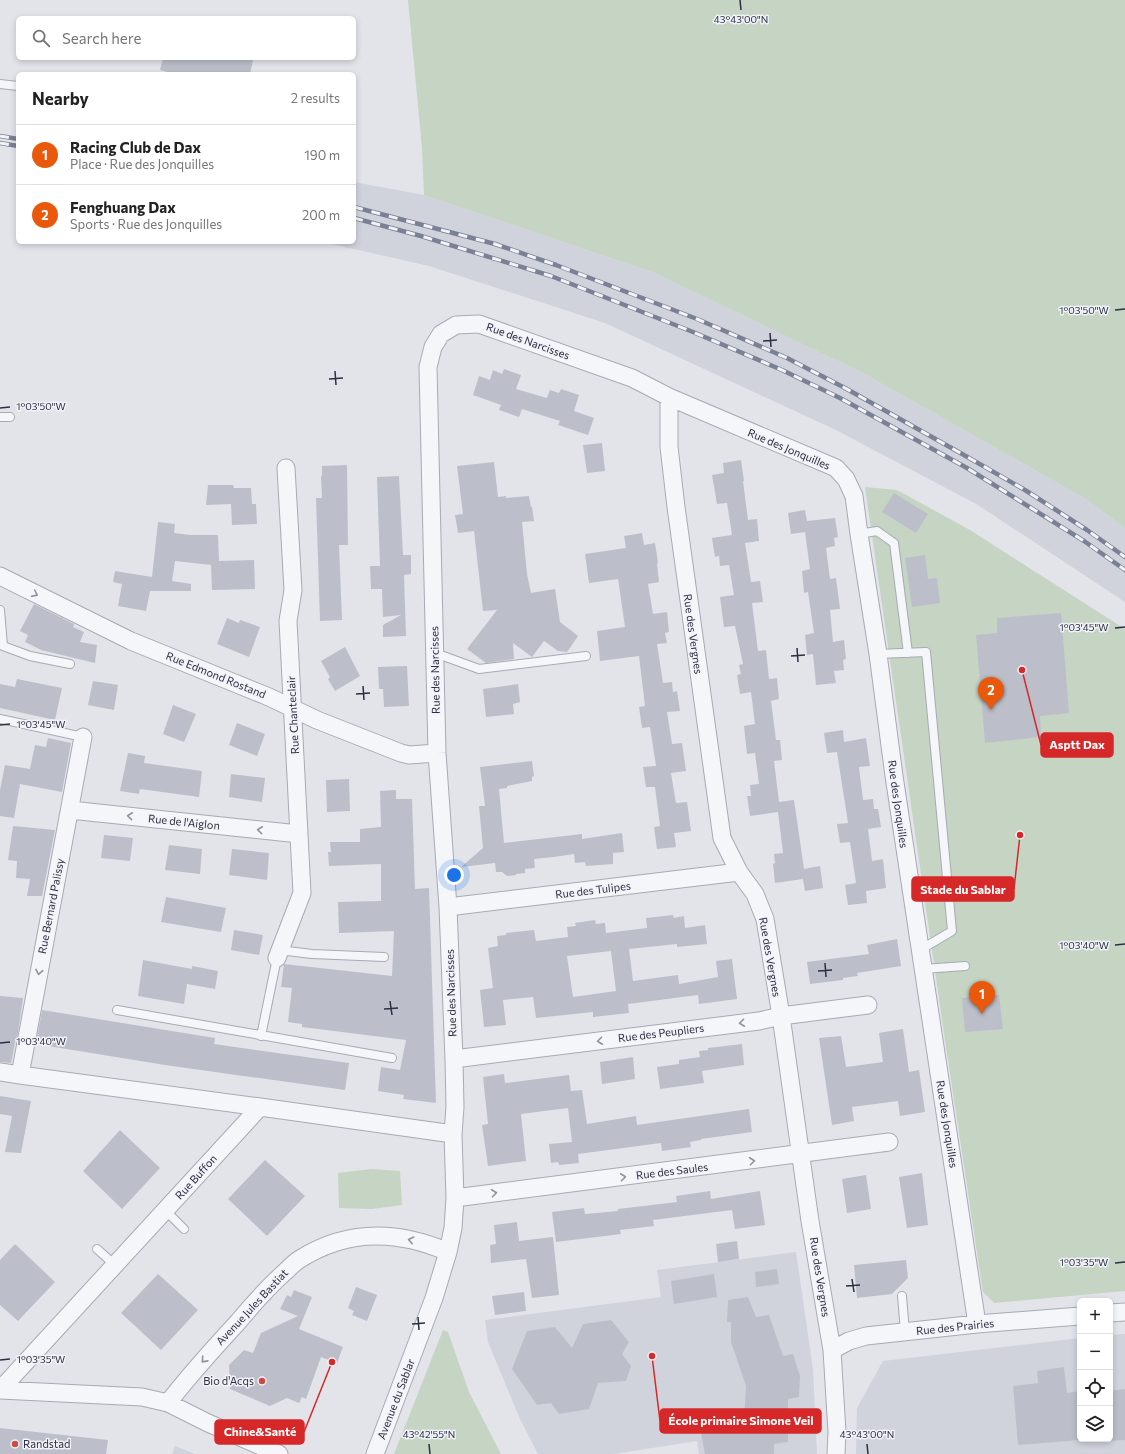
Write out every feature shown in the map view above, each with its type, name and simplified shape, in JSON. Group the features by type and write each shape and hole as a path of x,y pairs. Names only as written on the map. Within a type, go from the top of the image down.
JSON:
{"street":[{"name":"Rue des Narcisses","path":"448,1252 453,1228 455,1198 453,1134 455,1107 448,907 437,753 428,367 433,347 441,334 456,325 479,324 632,378 669,397"},
{"name":"Rue des Jonquilles","path":"669,397 836,468 846,479 854,496 878,654 894,776 977,1324"},
{"name":"Rue des Vergnes","path":"669,397 669,447 676,507 722,838 739,872 755,894 765,919 832,1350 837,1432 836,1454"},
{"name":"Rue Chanteclair","path":"278,954 302,893 288,621 293,590 286,468"},
{"name":"Rue Edmond Rostand","path":"0,576 131,641 269,696 317,720 408,755 437,753"},
{"name":"Rue Bernard Palissy","path":"20,1075 83,738"},
{"name":"Rue de l'Aiglon","path":"70,810 298,834"},
{"name":"Rue des Tulipes","path":"448,907 739,872"},
{"name":"Rue des Peupliers","path":"454,1059 759,1021 781,1016 868,1005"},
{"path":"0,1072 453,1134"},
{"name":"Rue Buffon","path":"0,1390 260,1107"},
{"name":"Rue des Saules","path":"455,1198 889,1142"},
{"name":"Avenue Jules Bastiat","path":"168,1403 189,1376 272,1284 299,1259 336,1241 371,1235 403,1238 431,1244 448,1252"},
{"name":"Avenue du Sablar","path":"375,1454 434,1298 448,1252"},
{"path":"1113,1313 1125,1312"},
{"name":"Rue des Prairies","path":"832,1350 849,1341 866,1336 977,1324 1077,1316"},
{"path":"0,1390 142,1397 168,1403 208,1423 279,1454"}],"lane":[{"path":"0,84 16,86"},
{"path":"0,417 10,417"},
{"path":"859,534 878,531 894,543 908,653"},
{"path":"0,610 3,646 30,656 70,664"},
{"path":"878,654 926,652 952,931 920,950"},
{"path":"435,653 479,669 586,656"},
{"path":"0,719 83,738"},
{"path":"261,1036 278,954 384,957"},
{"path":"923,969 965,966"},
{"path":"117,1010 392,1058"},
{"path":"165,1210 184,1229"},
{"path":"97,1249 115,1265"},
{"path":"902,1296 905,1332"}],"shaded area":[{"path":"356,182 424,195 652,272 863,373 1086,499 1125,528 1125,602 978,505 836,430 605,323 429,266 332,244 356,244"},
{"path":"796,1252 813,1369 817,1454 699,1454 697,1441 614,1454 538,1454 520,1419 488,1342 485,1320 661,1297 657,1270"},
{"path":"1125,1334 1125,1454 856,1454 857,1408 883,1361 1077,1338 1077,1442 1113,1442 1113,1335"},
{"path":"175,1446 195,1454 172,1454"}],"green space":[{"path":"408,0 1125,0 1125,528 1086,499 863,373 652,272 424,195 422,148"},
{"path":"865,487 897,490 970,530 1125,629 1125,1291 994,1303 983,1292"},
{"path":"371,1169 400,1171 402,1205 372,1209 339,1208 338,1173"},
{"path":"443,1330 448,1332 469,1392 501,1454 394,1454"}],"building":[{"path":"162,60 253,60 250,72 168,72 160,70"},
{"path":"504,369 521,375 516,389 547,398 550,390 559,393 561,389 579,395 574,411 594,418 588,435 558,425 560,421 522,409 519,417 499,410 501,405 473,395 479,376 490,380 493,370 502,374"},
{"path":"602,443 605,471 587,473 583,445"},
{"path":"741,460 748,520 757,519 759,541 745,543 751,582 760,581 763,602 752,603 758,651 766,650 769,679 777,678 779,699 771,701 776,740 780,740 782,760 774,761 779,802 794,800 804,869 820,866 823,888 805,891 803,879 775,883 773,864 775,863 774,854 783,853 778,812 750,816 747,796 751,796 750,785 759,784 755,753 747,754 744,726 755,724 751,692 740,694 737,675 741,674 739,665 743,664 735,626 724,627 720,597 734,595 729,565 720,566 719,556 715,557 712,538 732,535 727,503 717,504 712,475 724,473 723,463"},
{"path":"494,462 498,497 506,496 506,498 529,496 534,521 522,522 527,574 531,593 555,589 560,622 578,636 567,652 558,651 544,641 532,657 513,643 514,659 486,663 467,649 497,610 483,611 474,531 458,533 455,515 463,514 457,466"},
{"path":"347,465 348,545 339,545 342,620 320,621 316,498 322,498 322,466"},
{"path":"399,476 403,555 411,555 411,574 404,575 406,636 383,637 383,625 401,615 383,617 382,589 371,589 370,566 380,566 377,477"},
{"path":"208,485 233,485 234,488 251,488 252,504 256,504 257,524 232,525 231,504 206,505"},
{"path":"894,493 928,514 916,533 882,512"},
{"path":"805,510 807,521 835,518 838,537 834,538 835,546 826,548 830,579 836,578 840,609 830,610 833,642 844,640 846,659 843,660 844,670 834,671 836,683 816,685 813,654 807,655 805,635 814,633 808,592 804,593 802,571 810,569 805,532 791,534 788,513"},
{"path":"158,522 175,524 174,533 190,535 218,535 219,561 254,560 255,589 212,590 211,565 175,561 172,581 191,584 191,591 150,591 146,611 118,606 122,584 113,582 115,571 152,577"},
{"path":"642,533 644,545 655,543 658,563 659,582 648,584 653,614 667,612 669,632 665,633 667,643 657,644 663,683 672,682 673,692 677,691 680,711 667,712 672,744 682,743 686,771 671,773 676,803 687,802 691,831 674,833 676,847 657,849 654,827 660,826 655,787 646,787 643,767 656,766 650,727 642,728 639,707 645,706 639,656 600,661 597,631 625,627 618,579 589,583 585,554 626,548 624,536"},
{"path":"925,555 928,579 937,578 940,603 912,607 905,558"},
{"path":"34,604 74,624 73,627 84,632 80,642 97,645 95,663 41,650 25,642 28,635 20,631"},
{"path":"1061,613 1069,713 1040,716 1041,737 985,743 976,635 997,633 997,618"},
{"path":"227,618 239,623 240,620 260,627 249,657 217,644"},
{"path":"345,647 360,676 335,691 328,679 330,677 321,661"},
{"path":"407,666 409,706 384,707 383,689 379,689 378,667"},
{"path":"17,679 62,688 55,720 0,708 0,684 15,687"},
{"path":"93,681 118,685 114,710 88,705"},
{"path":"518,684 520,702 513,704 514,714 486,717 483,689"},
{"path":"173,705 196,714 184,742 163,734"},
{"path":"237,723 265,734 257,756 229,745"},
{"path":"843,730 844,742 866,738 870,766 859,767 863,800 873,799 874,809 878,809 881,827 868,829 872,861 883,859 886,888 866,891 867,903 848,905 845,885 856,883 850,842 840,843 837,824 848,823 837,752 827,753 824,733"},
{"path":"48,738 71,743 62,792 20,784 14,818 0,816 0,790 5,765 30,769 35,745 46,747"},
{"path":"128,753 145,756 144,763 202,771 199,797 140,789 139,794 120,791"},
{"path":"532,761 534,776 532,777 532,781 499,789 504,843 582,834 582,839 622,833 624,852 613,853 613,864 586,866 585,862 575,863 574,854 534,859 535,868 525,869 525,873 516,875 507,876 502,872 496,872 495,863 461,867 483,848 479,806 485,806 480,767"},
{"path":"231,774 265,778 262,802 229,797"},
{"path":"349,779 350,811 327,812 326,780"},
{"path":"396,790 396,799 412,799 415,889 429,888 436,1103 403,1099 404,1095 378,1091 381,1067 400,1070 406,1040 302,1027 302,1024 288,1022 292,988 281,987 284,964 392,976 394,931 339,933 338,902 381,901 381,864 329,866 328,852 331,852 330,842 360,842 360,829 381,827 380,791"},
{"path":"13,826 55,830 42,896 27,896 30,879 16,878 17,861 8,860"},
{"path":"104,835 133,838 130,861 101,858"},
{"path":"169,845 202,849 200,874 165,870"},
{"path":"232,849 269,853 267,880 229,875"},
{"path":"166,897 226,908 221,932 161,922"},
{"path":"673,915 674,918 684,916 685,928 705,925 707,944 677,947 677,944 629,949 633,981 678,975 679,984 718,977 716,961 732,959 737,999 699,1004 698,995 628,1004 629,1013 593,1017 593,1012 536,1018 533,997 503,1000 506,1025 484,1027 480,990 493,988 488,948 498,946 497,936 506,935 506,933 534,930 536,941 568,937 567,927 576,926 575,923 595,920 596,924 605,923 606,933 647,928 646,918","holes":["611,951 616,991 573,997 567,956"]},
{"path":"234,930 263,935 259,955 231,950"},
{"path":"897,939 901,966 857,973 858,976 843,978 843,980 810,984 807,962 869,954 867,945"},
{"path":"143,960 192,969 192,966 218,971 215,989 187,984 184,1004 138,996"},
{"path":"999,995 1003,1029 965,1032 962,998"},
{"path":"0,996 23,998 17,1039 16,1038 11,1063 0,1062"},
{"path":"42,1010 215,1038 214,1044 349,1063 345,1090 165,1065 36,1044"},
{"path":"903,1029 909,1072 919,1070 925,1112 900,1116 898,1101 852,1107 854,1121 832,1125 819,1038 841,1036 846,1067 883,1062 879,1033"},
{"path":"742,1044 744,1065 702,1071 704,1083 660,1089 657,1067 679,1064 679,1060 700,1057 699,1051 708,1050 708,1048"},
{"path":"633,1057 635,1079 602,1084 600,1062"},
{"path":"504,1074 505,1083 569,1075 571,1091 582,1090 587,1124 636,1116 637,1125 749,1109 752,1132 701,1139 690,1142 691,1147 662,1151 661,1143 578,1154 579,1163 559,1165 558,1162 551,1163 549,1144 572,1142 568,1108 521,1114 526,1161 488,1166 482,1125 488,1124 483,1077"},
{"path":"0,1096 31,1101 21,1153 5,1152 12,1116 0,1114"},
{"path":"120,1130 160,1168 122,1209 83,1171"},
{"path":"265,1160 305,1196 267,1236 228,1199"},
{"path":"922,1173 928,1225 907,1228 899,1177"},
{"path":"866,1175 871,1209 847,1213 842,1179"},
{"path":"710,1191 711,1199 760,1191 765,1225 735,1229 732,1210 653,1220 654,1226 620,1230 621,1234 556,1242 552,1212 584,1208 585,1214 618,1211 618,1209 677,1202 676,1196"},
{"path":"517,1222 519,1241 553,1237 559,1295 532,1298 526,1259 491,1263 490,1245 496,1244 494,1225"},
{"path":"737,1241 739,1259 718,1262 716,1244"},
{"path":"15,1244 55,1282 18,1321 0,1305 0,1260"},
{"path":"906,1260 908,1278 892,1294 857,1298 854,1265"},
{"path":"777,1269 779,1284 756,1287 755,1272"},
{"path":"158,1274 198,1310 161,1350 121,1313"},
{"path":"714,1274 717,1297 674,1304 671,1281"},
{"path":"356,1287 377,1295 367,1321 352,1315 354,1311 348,1308"},
{"path":"294,1290 312,1297 299,1329 343,1347 337,1363 321,1357 306,1399 302,1397 299,1403 287,1398 270,1406 230,1389 229,1365 244,1350 253,1353 261,1333 298,1316 280,1309 287,1295 291,1297"},
{"path":"524,1292 526,1311 495,1315 492,1296"},
{"path":"748,1297 756,1317 769,1315 783,1356 793,1354 800,1376 799,1397 788,1399 788,1442 774,1444 774,1454 705,1454 700,1428 744,1420 746,1386 731,1342 731,1322 727,1322 728,1300"},
{"path":"611,1320 629,1342 622,1354 631,1366 626,1381 598,1383 589,1409 559,1414 551,1403 537,1405 512,1369 527,1331 555,1327 572,1348 583,1324"},
{"path":"1064,1367 1067,1393 1077,1391 1077,1440 1018,1445 1013,1386 1038,1383 1037,1371"},
{"path":"1125,1389 1125,1440 1113,1441 1113,1391"},
{"path":"0,1428 108,1440 106,1454 0,1454"}],"railway":[{"path":"0,136 16,139"},
{"path":"0,143 16,146"},
{"path":"356,208 495,244 556,265 697,319 787,358 845,388 1025,490 1087,530 1125,557"},
{"path":"356,219 421,236 551,276 693,332 782,370 840,398 967,468 1084,541 1125,570"}],"place":[{"name":"Asptt Dax","path":"1022,670"},
{"name":"Fenghuang Dax","path":"991,710"},
{"name":"Stade du Sablar","path":"1020,835"},
{"name":"Racing Club de Dax","path":"982,1014"},
{"name":"École primaire Simone Veil","path":"652,1356"},
{"name":"Chine&Santé","path":"332,1362"},
{"name":"Bio d'Acqs","path":"262,1381"},
{"name":"Randstad","path":"15,1444"}]}
